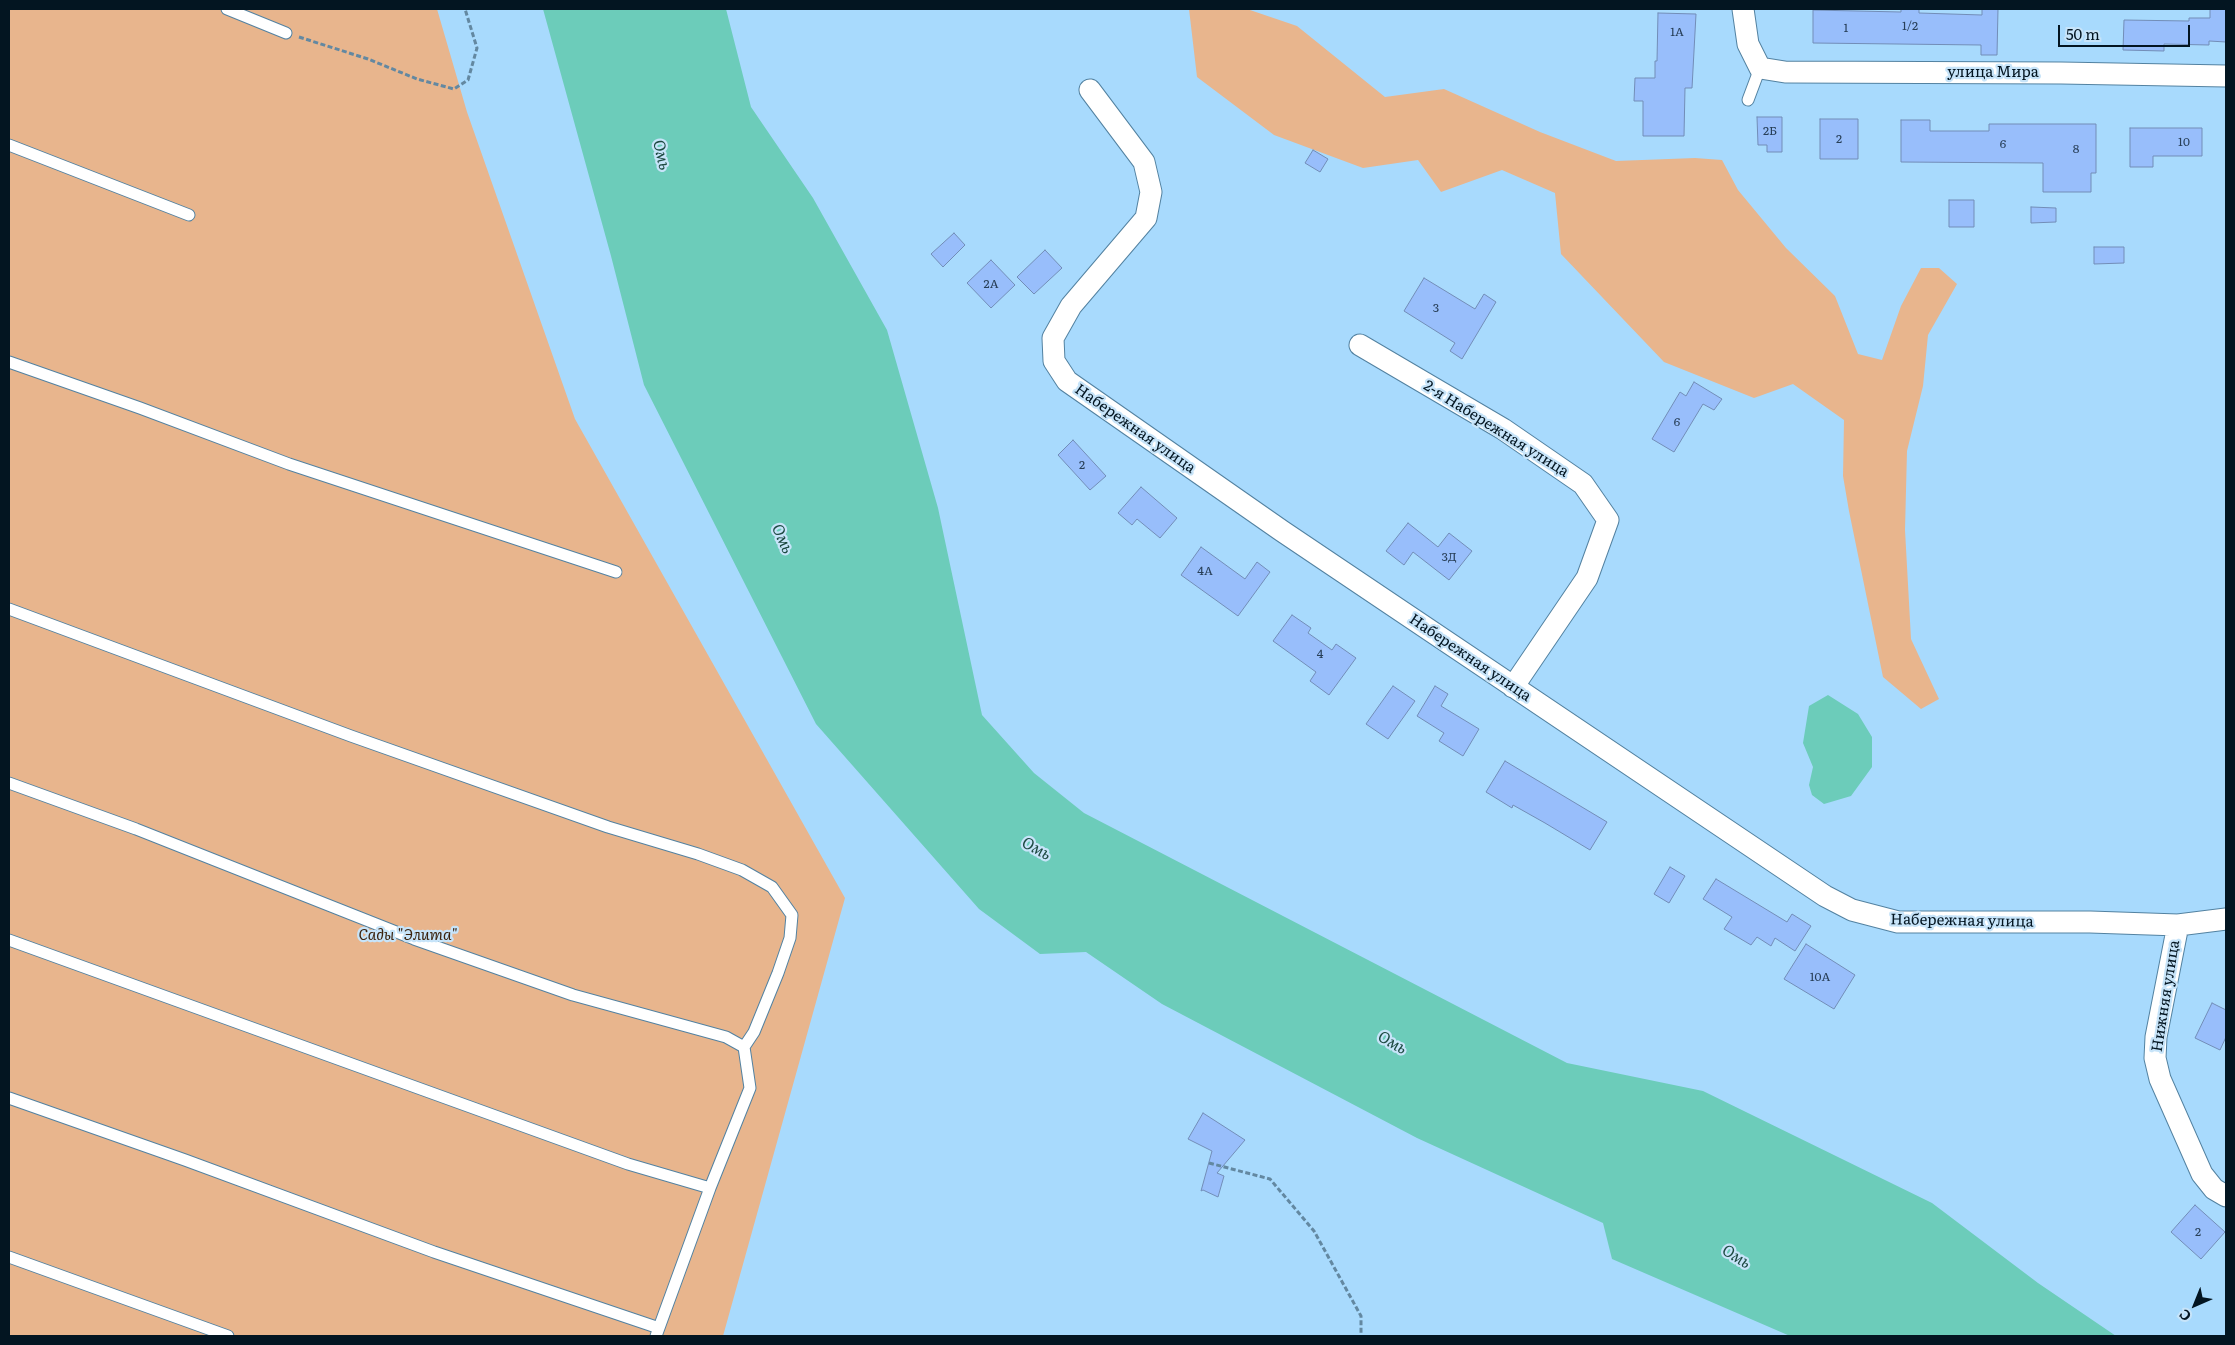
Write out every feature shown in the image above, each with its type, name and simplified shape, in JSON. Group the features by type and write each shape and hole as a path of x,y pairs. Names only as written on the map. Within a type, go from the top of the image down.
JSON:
{"street":[{"path":"1743,9 1748,44 1760,68"},
{"name":"улица Мира","path":"1760,68 1785,72 2061,73 2226,76"},
{"name":"Набережная улица","path":"1090,90 1144,162 1151,192 1146,218 1071,306 1053,338 1054,361 1067,381 1282,532 1513,687 1825,896 1859,912 1898,922 2090,922 2178,925 2226,919"},
{"name":"2-я Набережная улица","path":"1360,345 1503,430 1583,484 1608,520 1587,578 1513,687"},
{"name":"Нижняя улица","path":"2178,925 2156,1037 2155,1058 2160,1079 2202,1174 2214,1188 2226,1196"}],"lane":[{"path":"227,9 286,33"},
{"path":"1748,100 1760,68"},
{"path":"9,145 188,215"},
{"path":"9,362 140,408 289,464 616,572"},
{"path":"9,609 370,742 608,827 742,870 772,887 792,915 790,938 754,1032 744,1048 750,1088 710,1188 657,1332 9,1098"},
{"path":"9,783 136,829 414,939 573,995 726,1037 744,1048"},
{"path":"9,940 628,1164 710,1188"},
{"path":"9,1257 228,1336"}],"path":[{"path":"286,33 368,59 417,79 454,89 468,80 477,48 465,9"},
{"path":"1209,1162 1270,1179 1314,1231 1361,1316 1361,1336"}],"green space":[{"name":"Сады \"Элита\"","path":"9,9 437,9 467,112 575,419 845,898 723,1336 9,1336"},
{"path":"1189,9 1247,9 1297,26 1385,97 1444,89 1540,132 1616,161 1695,158 1722,160 1738,190 1786,248 1835,296 1858,354 1882,360 1901,306 1921,268 1939,268 1957,284 1928,335 1923,386 1907,451 1905,530 1911,639 1939,699 1921,709 1883,677 1843,476 1844,420 1793,384 1754,398 1664,362 1561,254 1555,193 1502,170 1441,192 1418,160 1363,168 1274,135 1197,77"}],"water":[{"name":"Омь","path":"543,9 726,9 751,107 813,198 887,330 938,508 982,715 1034,773 1084,813 1567,1063 1703,1091 1932,1203 2038,1283 2116,1336 1790,1336 1612,1259 1603,1223 1417,1138 1162,1004 1086,952 1040,954 979,909 816,724 644,385 611,256"},
{"path":"1828,695 1858,714 1872,737 1872,767 1851,796 1824,804 1812,795 1809,785 1813,767 1803,743 1809,706"}],"building":[{"path":"1901,9 1919,9 1919,13 1982,15 1982,9 1998,9 1997,55 1981,55 1981,45 1813,43 1813,10 1901,12"},
{"path":"2210,9 2226,9 2226,42 2209,41 2209,45 2164,44 2164,51 2123,50 2124,20 2189,21 2189,18 2210,18"},
{"path":"1658,13 1696,14 1692,88 1685,88 1684,136 1643,136 1643,101 1634,101 1635,78 1655,78"},
{"path":"1757,117 1782,117 1782,152 1767,152 1767,145 1758,145"},
{"path":"1820,119 1858,119 1858,159 1820,159"},
{"path":"1901,120 1930,120 1930,131 1989,131 1989,124 2096,124 2096,173 2091,173 2091,192 2043,192 2043,163 1901,162"},
{"path":"2130,128 2202,128 2202,156 2153,156 2153,167 2130,167"},
{"path":"1313,150 1328,159 1320,172 1305,163"},
{"path":"1949,200 1974,200 1974,227 1949,227"},
{"path":"2031,207 2056,208 2056,222 2031,223"},
{"path":"954,233 965,245 943,267 931,254"},
{"path":"2094,247 2124,247 2124,263 2094,264"},
{"path":"1045,250 1062,268 1034,294 1017,277"},
{"path":"991,260 1015,285 991,308 967,283"},
{"path":"1424,278 1475,309 1484,294 1496,302 1462,359 1450,351 1455,343 1404,311"},
{"path":"1694,382 1722,399 1714,410 1703,404 1674,452 1652,439 1680,392 1686,396"},
{"path":"1073,440 1106,476 1090,490 1058,455"},
{"path":"1141,487 1177,518 1160,538 1137,519 1132,525 1118,513"},
{"path":"1408,523 1438,547 1449,533 1472,551 1449,580 1413,552 1404,565 1386,551"},
{"path":"1201,547 1245,579 1257,562 1270,572 1238,616 1181,575"},
{"path":"1292,615 1311,628 1308,633 1332,650 1336,644 1356,658 1329,695 1310,681 1316,672 1273,641"},
{"path":"1393,686 1415,701 1388,739 1366,724"},
{"path":"1435,686 1448,694 1441,706 1479,729 1463,756 1439,741 1444,733 1417,716"},
{"path":"1505,761 1607,822 1590,850 1513,805 1512,808 1486,792"},
{"path":"1670,867 1685,876 1669,903 1654,894"},
{"path":"1716,879 1787,922 1792,914 1811,926 1795,951 1775,938 1771,946 1757,937 1751,945 1724,929 1732,917 1703,899"},
{"path":"1806,944 1855,975 1834,1009 1784,979"},
{"path":"2212,1003 2226,1010 2226,1037 2220,1050 2195,1038"},
{"path":"1203,1113 1245,1140 1217,1173 1224,1176 1218,1197 1203,1190 1201,1191 1212,1151 1188,1139"},
{"path":"2195,1205 2225,1232 2201,1259 2171,1232"}]}
